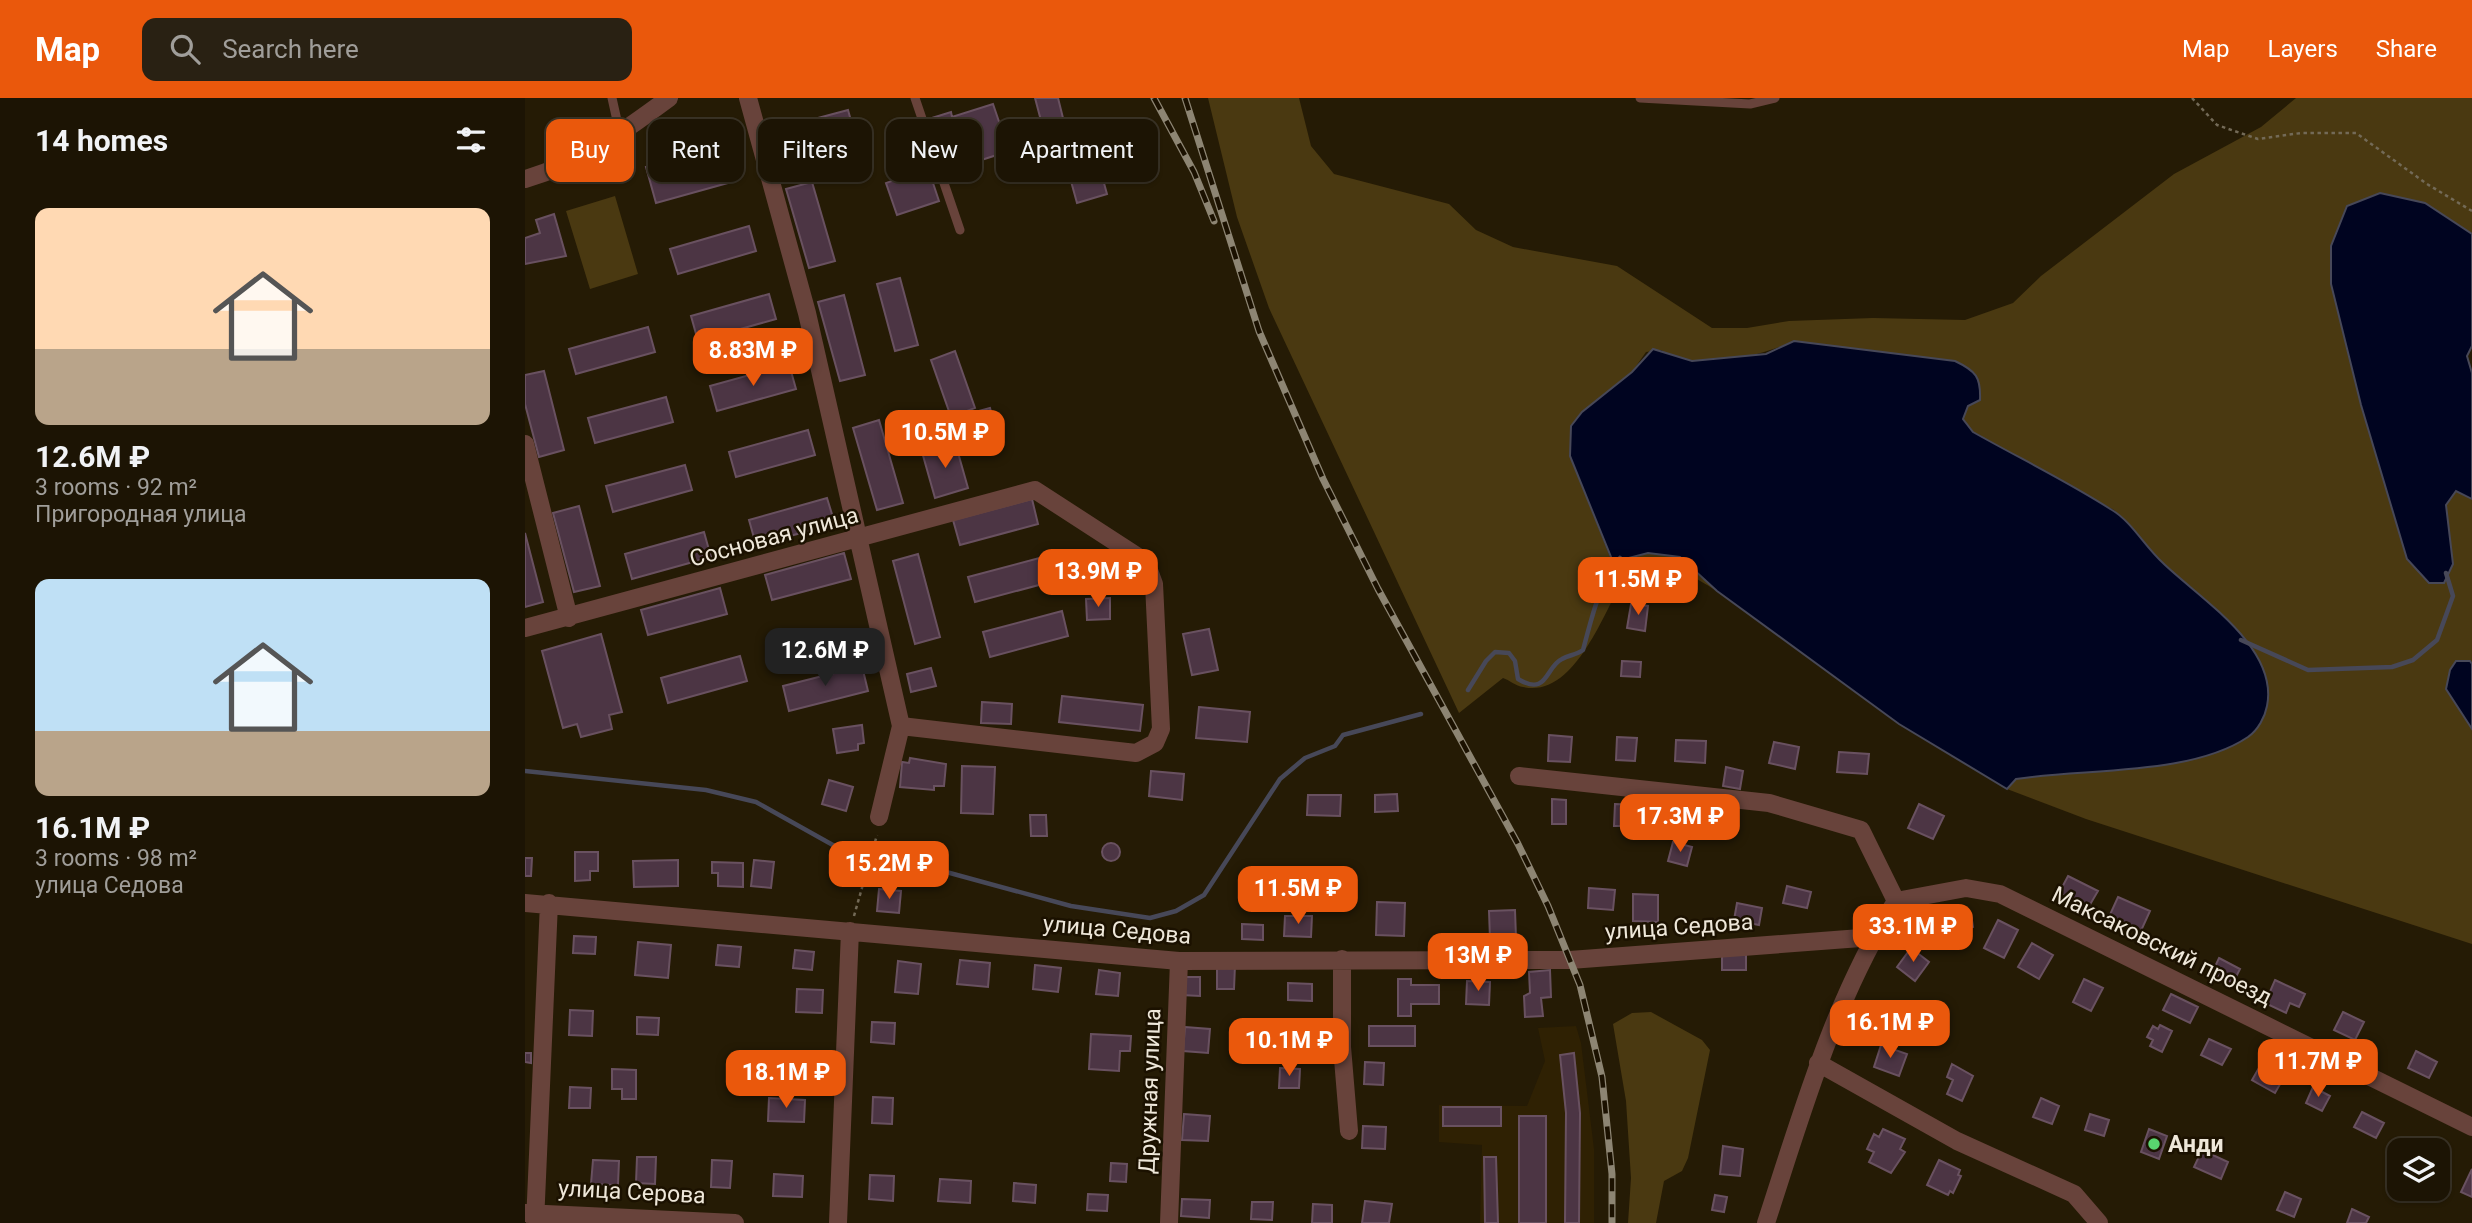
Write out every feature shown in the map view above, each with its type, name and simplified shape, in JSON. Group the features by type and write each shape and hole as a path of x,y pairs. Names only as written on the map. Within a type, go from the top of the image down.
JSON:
{"street":[{"path":"634,124 669,98"},
{"path":"748,98 807,313 901,726 879,823"},
{"path":"525,179 546,172"},
{"path":"525,444 569,618"},
{"name":"Сосновая улица","path":"525,628 1035,490 1146,562 1154,583 1160,729 1155,743 1136,753 901,726"},
{"path":"1519,776 1769,803 1861,830 1896,901 1874,937 1818,1063 1766,1223"},
{"name":"Максаковский проезд","path":"1896,901 1966,888 2000,894 2472,1127"},
{"name":"улица Седова","path":"525,903 549,903 1179,961 1570,960 1874,937"},
{"path":"532,1216 549,903"},
{"path":"838,1223 850,931"},
{"path":"1342,959 1342,1047 1349,1131"},
{"name":"Дружная улица","path":"1169,1223 1179,961"},
{"path":"1818,1063 1957,1141 2074,1194 2099,1223"},
{"name":"улица Серова","path":"532,1216 736,1223"}],"lane":[{"path":"612,98 617,119"},
{"path":"915,98 960,230"},
{"path":"1640,98 1750,104 1776,98"}],"path":[{"path":"2192,98 2217,125 2258,139 2301,133 2356,133 2427,184 2472,212"},
{"path":"857,900 879,823"}],"shaded area":[{"path":"1208,98 1299,98 1311,146 1334,174 1449,204 1476,230 1513,247 1617,266 1712,328 1747,328 1789,321 1873,318 1965,320 2013,303 2041,276 2174,174 2261,127 2296,98 2472,98 2472,234 2425,203 2331,284 2361,405 2407,559 2429,583 2453,564 2446,505 2456,490 2472,499 2472,664 2470,661 2446,689 2472,729 2472,944 2086,819 2007,789 2016,779 2044,774 2239,631 2163,563 2114,510 1973,432 1963,419 1967,406 1794,341 1764,352 1727,360 1691,360 1675,357 1661,350 1646,352 1632,372 1582,412 1571,426 1570,456 1612,562 1645,554 1667,554 1685,562 1717,591 1684,573 1664,567 1627,573 1587,648 1559,679 1542,687 1523,687 1503,678 1459,713 1269,308 1237,217"},
{"path":"615,196 638,274 590,289 566,211"},
{"path":"1651,1012 1702,1040 1710,1050 1688,1158 1682,1171 1664,1181 1656,1223 1628,1223 1631,1178 1626,1101 1613,1024 1632,1013"},
{"path":"1576,1026 1581,1043 1594,1149 1594,1223 1480,1223 1482,1145 1439,1142 1439,1105 1527,1106 1545,1061 1538,1028"}],"water":[{"path":"2380,193 2425,203 2472,234 2472,346 2467,356 2472,373 2472,499 2456,491 2446,505 2453,564 2444,583 2429,583 2407,559 2361,405 2331,284 2331,246 2347,206"},
{"path":"1794,341 1955,361 1968,368 1976,376 1979,386 1980,400 1968,406 1963,419 1973,432 2078,489 2119,515 2156,557 2215,608 2249,644 2261,664 2267,684 2266,710 2255,731 2224,750 2197,758 2167,765 2016,779 2007,789 1899,724 1717,591 1680,557 1648,553 1613,562 1570,456 1571,426 1582,412 1632,372 1653,349 1692,361 1766,354"},
{"path":"2456,661 2470,661 2472,664 2472,729 2446,689 2450,670"}],"building":[{"path":"1035,98 1058,98 1063,119 1041,119"},
{"path":"993,104 998,119 996,119 996,155 982,160 982,119 932,118 951,112 952,117"},
{"path":"848,110 851,119 814,119"},
{"path":"650,182 731,182 656,203"},
{"path":"812,182 835,261 809,268 786,189"},
{"path":"933,182 939,201 897,215 886,183"},
{"path":"1071,182 1104,182 1107,194 1077,203"},
{"path":"554,214 566,256 525,264 525,238 540,233 536,220"},
{"path":"749,226 756,251 678,274 670,249"},
{"path":"900,278 918,345 895,351 877,284"},
{"path":"769,294 776,319 698,341 691,316"},
{"path":"844,295 865,375 840,381 818,302"},
{"path":"648,327 655,352 576,374 569,349"},
{"path":"955,351 975,408 951,417 931,360"},
{"path":"789,364 796,389 717,411 710,386"},
{"path":"544,371 564,450 539,457 525,404 525,375"},
{"path":"666,397 673,422 595,443 588,418"},
{"path":"990,408 998,438 972,445 964,415"},
{"path":"879,420 903,503 877,510 853,428"},
{"path":"808,430 815,455 736,477 729,452"},
{"path":"955,442 968,488 935,498 922,452"},
{"path":"685,465 692,490 613,512 606,486"},
{"path":"827,498 835,524 756,545 749,520"},
{"path":"1032,499 1038,524 960,545 953,520"},
{"path":"579,506 600,586 574,592 553,513"},
{"path":"704,532 711,557 632,579 625,554"},
{"path":"525,533 543,602 525,607"},
{"path":"844,553 851,579 772,600 765,575"},
{"path":"918,554 940,637 915,644 893,561"},
{"path":"1047,556 1054,581 975,602 968,577"},
{"path":"720,588 727,614 648,635 641,610"},
{"path":"1110,598 1110,619 1087,620 1086,599"},
{"path":"1631,604 1648,606 1645,631 1627,628"},
{"path":"1062,611 1068,636 990,657 983,632"},
{"path":"1209,629 1218,670 1192,675 1183,634"},
{"path":"601,634 622,712 609,715 612,729 581,737 577,724 563,728 542,651"},
{"path":"740,656 747,681 668,703 661,678"},
{"path":"1622,661 1641,662 1640,677 1621,676"},
{"path":"862,666 868,691 789,711 783,686"},
{"path":"931,668 936,686 911,692 907,674"},
{"path":"1062,696 1143,705 1140,731 1059,722"},
{"path":"982,702 1012,704 1011,724 981,723"},
{"path":"1199,707 1250,712 1247,742 1196,738"},
{"path":"862,725 864,743 858,744 858,750 837,753 833,729"},
{"path":"1549,735 1572,737 1570,762 1548,761"},
{"path":"1617,737 1637,738 1635,761 1616,760"},
{"path":"1676,740 1706,741 1705,763 1675,761"},
{"path":"1774,742 1799,747 1795,769 1769,763"},
{"path":"1839,752 1869,754 1867,774 1837,772"},
{"path":"910,758 946,764 944,786 934,786 934,790 900,787 902,762 909,763"},
{"path":"962,766 995,767 993,814 961,813"},
{"path":"1726,767 1743,771 1740,789 1723,786"},
{"path":"1151,771 1184,774 1182,800 1149,796"},
{"path":"829,780 853,787 846,811 822,804"},
{"path":"1397,794 1398,811 1375,812 1375,795"},
{"path":"1308,795 1341,795 1340,816 1307,815"},
{"path":"1552,799 1566,800 1566,824 1552,824"},
{"path":"1615,804 1636,805 1636,826 1614,826"},
{"path":"1919,804 1944,816 1933,839 1908,828"},
{"path":"1030,815 1046,815 1047,836 1031,836"},
{"path":"1673,842 1692,847 1687,866 1668,861"},
{"path":"1107,843 1115,843 1120,852 1118,859 1107,861 1102,856 1102,848"},
{"path":"575,852 598,852 598,871 590,871 590,880 575,881"},
{"path":"525,858 532,858 531,876 525,876"},
{"path":"678,860 678,886 634,887 633,861"},
{"path":"754,860 774,862 771,888 751,886"},
{"path":"712,862 743,863 743,887 718,886 718,873 712,873"},
{"path":"2068,876 2098,891 2088,908 2059,893"},
{"path":"1787,886 1811,892 1807,908 1783,903"},
{"path":"1589,888 1615,890 1613,910 1588,908"},
{"path":"879,889 901,891 899,913 877,911"},
{"path":"1633,894 1658,895 1658,922 1633,921"},
{"path":"2118,897 2150,911 2140,933 2108,919"},
{"path":"1377,902 1405,903 1404,936 1376,935"},
{"path":"1737,903 1762,908 1759,925 1734,920"},
{"path":"1515,910 1516,938 1490,939 1489,911"},
{"path":"1971,914 1973,927 1952,931 1952,936 1935,939 1932,920"},
{"path":"1285,916 1312,916 1311,937 1284,936"},
{"path":"1998,920 2018,930 2004,958 1984,948"},
{"path":"1242,924 1263,925 1263,940 1242,939"},
{"path":"574,936 596,937 595,954 573,953"},
{"path":"638,942 671,945 668,978 635,975"},
{"path":"2032,943 2053,955 2039,979 2018,967"},
{"path":"718,945 741,947 739,967 716,965"},
{"path":"1911,948 1929,962 1915,981 1897,967"},
{"path":"795,950 814,952 812,970 793,968"},
{"path":"1722,955 1746,955 1746,970 1722,970"},
{"path":"2219,958 2240,969 2233,983 2212,973"},
{"path":"960,960 990,963 988,987 957,984"},
{"path":"898,961 921,964 918,994 895,992"},
{"path":"1035,965 1061,968 1058,992 1033,989"},
{"path":"1217,965 1235,965 1234,989 1217,989"},
{"path":"1099,970 1120,973 1118,996 1096,994"},
{"path":"1550,970 1551,997 1541,998 1543,1016 1525,1017 1524,996 1530,993 1529,972"},
{"path":"1181,977 1200,977 1200,996 1181,995"},
{"path":"1398,979 1411,979 1411,985 1439,985 1439,1004 1411,1004 1411,1016 1398,1016"},
{"path":"2084,979 2103,988 2091,1011 2073,1002"},
{"path":"2275,980 2305,994 2299,1007 2290,1003 2286,1013 2265,1003"},
{"path":"1467,981 1490,982 1489,1005 1466,1004"},
{"path":"1288,983 1312,984 1312,1001 1288,1000"},
{"path":"797,989 823,990 822,1013 796,1012"},
{"path":"2171,994 2198,1007 2190,1023 2163,1010"},
{"path":"570,1010 593,1011 592,1036 569,1035"},
{"path":"2343,1012 2364,1022 2355,1040 2334,1030"},
{"path":"637,1017 659,1018 658,1035 637,1034"},
{"path":"872,1022 895,1023 894,1044 871,1042"},
{"path":"2160,1025 2172,1031 2162,1052 2150,1046 2153,1040 2147,1037 2153,1026 2158,1029"},
{"path":"1369,1026 1415,1026 1415,1046 1369,1046"},
{"path":"1185,1027 1210,1029 1208,1053 1183,1051"},
{"path":"1091,1034 1131,1036 1130,1051 1120,1051 1119,1071 1089,1069"},
{"path":"2209,1039 2231,1049 2222,1065 2201,1055"},
{"path":"1881,1045 1907,1054 1899,1076 1874,1067"},
{"path":"2416,1051 2437,1062 2429,1078 2408,1068"},
{"path":"525,1053 531,1053 531,1063 525,1062"},
{"path":"1574,1053 1580,1113 1579,1223 1565,1223 1566,1113 1560,1055"},
{"path":"1365,1062 1384,1063 1383,1085 1364,1084"},
{"path":"1952,1064 1973,1076 1962,1101 1947,1094 1953,1080 1947,1077"},
{"path":"2260,1066 2283,1079 2275,1093 2252,1080"},
{"path":"1280,1068 1300,1069 1299,1088 1279,1088"},
{"path":"612,1069 636,1070 636,1099 622,1099 622,1089 612,1089"},
{"path":"570,1087 591,1088 590,1108 569,1108"},
{"path":"2313,1087 2330,1096 2322,1111 2306,1103"},
{"path":"873,1097 893,1098 892,1124 872,1123"},
{"path":"769,1098 805,1100 804,1122 768,1121"},
{"path":"2041,1098 2059,1106 2052,1124 2033,1117"},
{"path":"1443,1107 1501,1107 1501,1126 1443,1126"},
{"path":"2362,1112 2384,1123 2376,1138 2354,1127"},
{"path":"1184,1114 1210,1116 1208,1141 1182,1140"},
{"path":"2090,1114 2109,1120 2104,1136 2085,1130"},
{"path":"1519,1116 1546,1116 1546,1223 1519,1223"},
{"path":"1363,1126 1386,1127 1385,1149 1362,1148"},
{"path":"1883,1129 1905,1139 1900,1149 1905,1152 1891,1173 1869,1162 1874,1152 1867,1149 1874,1134 1879,1137"},
{"name":"Анди","path":"2149,1129 2167,1136 2159,1159 2141,1152"},
{"path":"1723,1146 1743,1149 1740,1176 1720,1174"},
{"path":"2202,1150 2228,1162 2221,1179 2194,1167"},
{"path":"637,1157 656,1157 655,1184 636,1183"},
{"path":"1484,1157 1496,1157 1498,1223 1485,1223"},
{"path":"593,1160 619,1161 618,1185 591,1184"},
{"path":"712,1160 732,1161 730,1188 711,1187"},
{"path":"1939,1160 1960,1170 1958,1175 1961,1176 1953,1193 1950,1191 1948,1195 1927,1185"},
{"path":"1111,1163 1127,1164 1126,1182 1110,1181"},
{"path":"2472,1169 2472,1197 2461,1192"},
{"path":"774,1174 803,1176 802,1197 773,1196"},
{"path":"870,1175 894,1176 893,1201 869,1199"},
{"path":"940,1179 971,1181 970,1203 938,1201"},
{"path":"1014,1183 1036,1185 1035,1203 1013,1201"},
{"path":"2285,1192 2301,1199 2294,1217 2277,1210"},
{"path":"1088,1194 1108,1195 1107,1211 1087,1210"},
{"path":"1715,1195 1727,1197 1724,1212 1712,1210"},
{"path":"1182,1199 1210,1200 1209,1218 1181,1216"},
{"path":"1365,1201 1392,1204 1389,1223 1362,1223"},
{"path":"1252,1202 1273,1202 1272,1220 1251,1219"},
{"path":"1313,1204 1332,1205 1332,1223 1312,1223"},
{"path":"2352,1209 2369,1217 2366,1223 2347,1223"}],"waterway":[{"path":"1468,690 1486,661 1495,652 1509,653 1515,661 1518,679 1535,685 1545,679 1556,663 1583,650 1601,591 1620,558"},
{"path":"2241,640 2308,670 2392,667 2413,660 2437,640 2453,596 2446,573"},
{"path":"525,771 706,790 756,802 840,849 906,861 1071,906 1150,918 1176,911 1204,895 1280,779 1305,758 1335,746 1343,735 1421,714"}],"railway":[{"path":"1154,98 1194,172 1214,221"},
{"path":"1185,98 1259,331 1323,479 1378,589 1518,844 1548,906 1580,985 1602,1077 1612,1174 1612,1223"}],"place":[{"name":"Анди","path":"2154,1144"}]}
